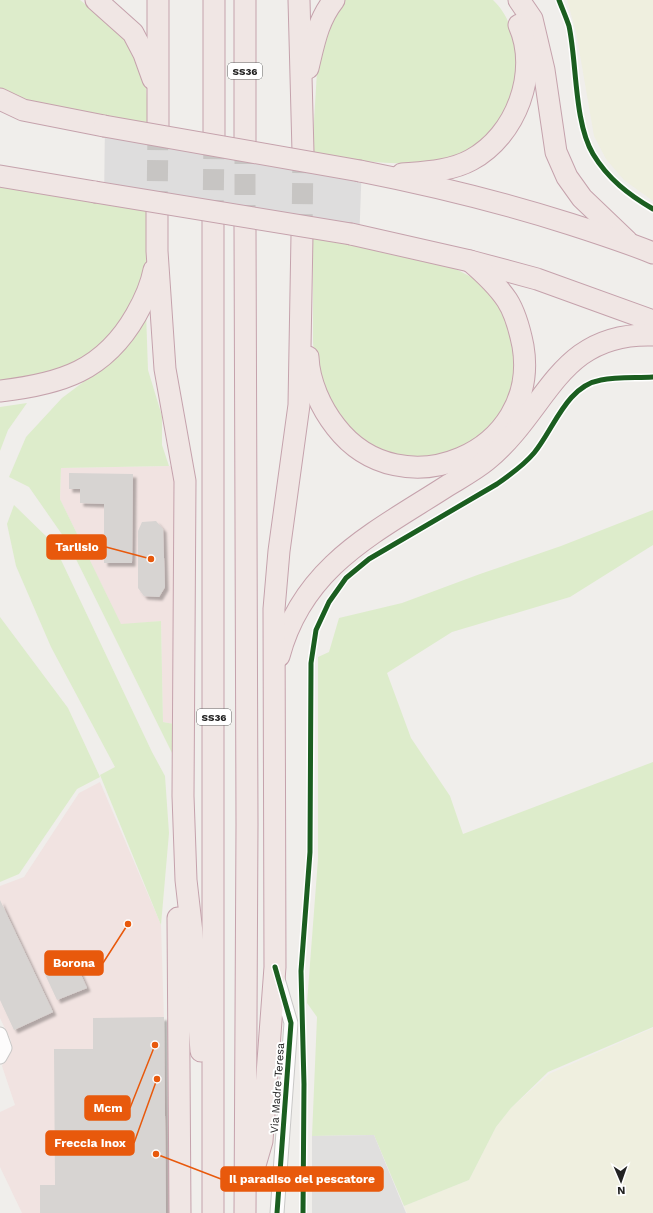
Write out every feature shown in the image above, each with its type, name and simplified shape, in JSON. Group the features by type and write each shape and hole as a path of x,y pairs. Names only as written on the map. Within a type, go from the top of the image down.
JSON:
{"highway":[{"path":"96,0 133,33 144,54 158,91"},
{"path":"158,0 158,128"},
{"name":"SS36","path":"214,0 214,137"},
{"name":"SS36","path":"245,0 245,142"},
{"path":"299,0 303,152"},
{"path":"303,124 308,72 316,33 326,10 334,0"},
{"path":"381,175 442,170 471,160 493,144 512,122 523,93 527,64 522,32 510,6 505,0"},
{"path":"519,0 532,19 544,70 556,152 568,177 582,198 631,244"},
{"path":"0,99 23,110 104,126 381,175 518,208 631,244 653,253"},
{"path":"0,176 351,234 470,261 537,279 653,321"},
{"path":"157,212 157,251 165,369 185,481 184,796 186,880 194,955 199,1038 213,1163"},
{"name":"SS36","path":"213,221 213,1213"},
{"name":"SS36","path":"244,226 246,800 245,1205"},
{"path":"245,1205 262,1141 275,967 274,608 279,551 299,405 302,235"},
{"path":"0,391 34,387 72,376 102,358 127,330 144,301 152,281 157,251"},
{"path":"302,293 308,361 314,386 325,413 343,436 363,452 389,463 415,468 443,465 469,455 490,440 510,418 522,389 524,356 520,328 508,302 494,282 470,261"},
{"path":"273,678 284,637 302,602 314,583 342,556 365,538 484,462 504,446 561,371 582,353 606,341 636,335 653,335"},
{"path":"180,1213 178,913 186,880"}],"street":[{"name":"Via Madre Teresa","path":"275,967 291,1023 278,1213"},
{"path":"0,1034 5,1048 0,1057"}],"shaded area":[{"path":"174,466 174,724 163,722 161,621 121,625 60,499 61,468"},
{"path":"100,782 161,925 170,1213 22,1213 0,1167 0,1112 15,1105 2,1066 11,1041 0,1018 0,886 24,877 79,793"},
{"path":"374,1135 406,1213 312,1213 312,1136"}],"green space":[{"path":"0,0 80,0 122,34 135,55 146,85 149,126 101,119 0,94"},
{"path":"344,0 493,0 502,11 509,24 517,53 516,84 513,98 504,118 469,152 454,160 446,162 384,163 312,154 318,55 332,16"},
{"path":"567,0 653,0 653,201 624,180 606,159 594,136 576,32"},
{"path":"0,186 149,210 148,250 145,274 135,302 117,330 94,353 68,368 53,373 0,384"},
{"path":"313,237 359,244 448,265 477,280 504,308 518,350 511,395 487,433 439,458 379,453 337,421 316,373 313,343"},
{"path":"146,312 148,370 162,416 162,445 169,466 61,468 60,499 121,624 161,621 163,722 174,724 174,757 68,543 29,487 9,477 26,437 62,398 118,356 137,331"},
{"path":"27,403 8,430 0,451 0,407"},
{"path":"14,505 53,543 152,752 165,776 169,833 161,925 100,775 115,767 51,647 16,566 7,524"},
{"path":"653,510 653,545 570,597 452,632 387,673 411,738 450,796 463,834 653,762 653,1027 548,1072 511,1108 496,1127 469,1180 404,1206 374,1135 312,1136 317,1017 307,1003 318,859 318,657 329,652 339,618 402,603 561,546"},
{"path":"0,617 68,708 100,777 77,789 19,874 0,882"},
{"path":"653,1028 653,1213 407,1213 404,1206 469,1180 496,1127 511,1108 549,1074"}],"pier":[{"path":"105,119 362,162 359,244 104,204"}],"building":[{"path":"69,473 133,474 132,563 104,563 104,504 80,503 80,489 69,489"},
{"path":"156,521 163,529 165,587 159,597 144,596 138,588 138,531 142,522"},
{"path":"0,900 53,1012 14,1030 0,1000"},
{"path":"74,959 87,988 57,1000 44,972"},
{"path":"164,1017 166,1213 40,1213 40,1185 55,1185 54,1049 93,1049 93,1018"}],"tunnel":[{"path":"157,212 158,128"},
{"path":"213,221 214,137"},
{"path":"245,143 245,226"},
{"path":"302,235 303,152"}],"cycle path":[{"path":"559,0 569,26 572,41 579,109 582,126 587,141 593,154 612,179 627,192 653,209"},
{"path":"303,1213 304,1084 301,971 310,852 311,663 316,630 329,602 346,578 369,559 497,484 517,470 534,453 562,410 570,399 579,391 589,384 601,380 653,377"},
{"path":"275,967 291,1023 277,1213"}],"place":[{"name":"Tarlisio","path":"151,559"},
{"name":"Borona","path":"128,924"},
{"name":"Mcm","path":"155,1045"},
{"name":"Freccia Inox","path":"157,1079"},
{"name":"Il paradiso del pescatore","path":"156,1154"}]}
